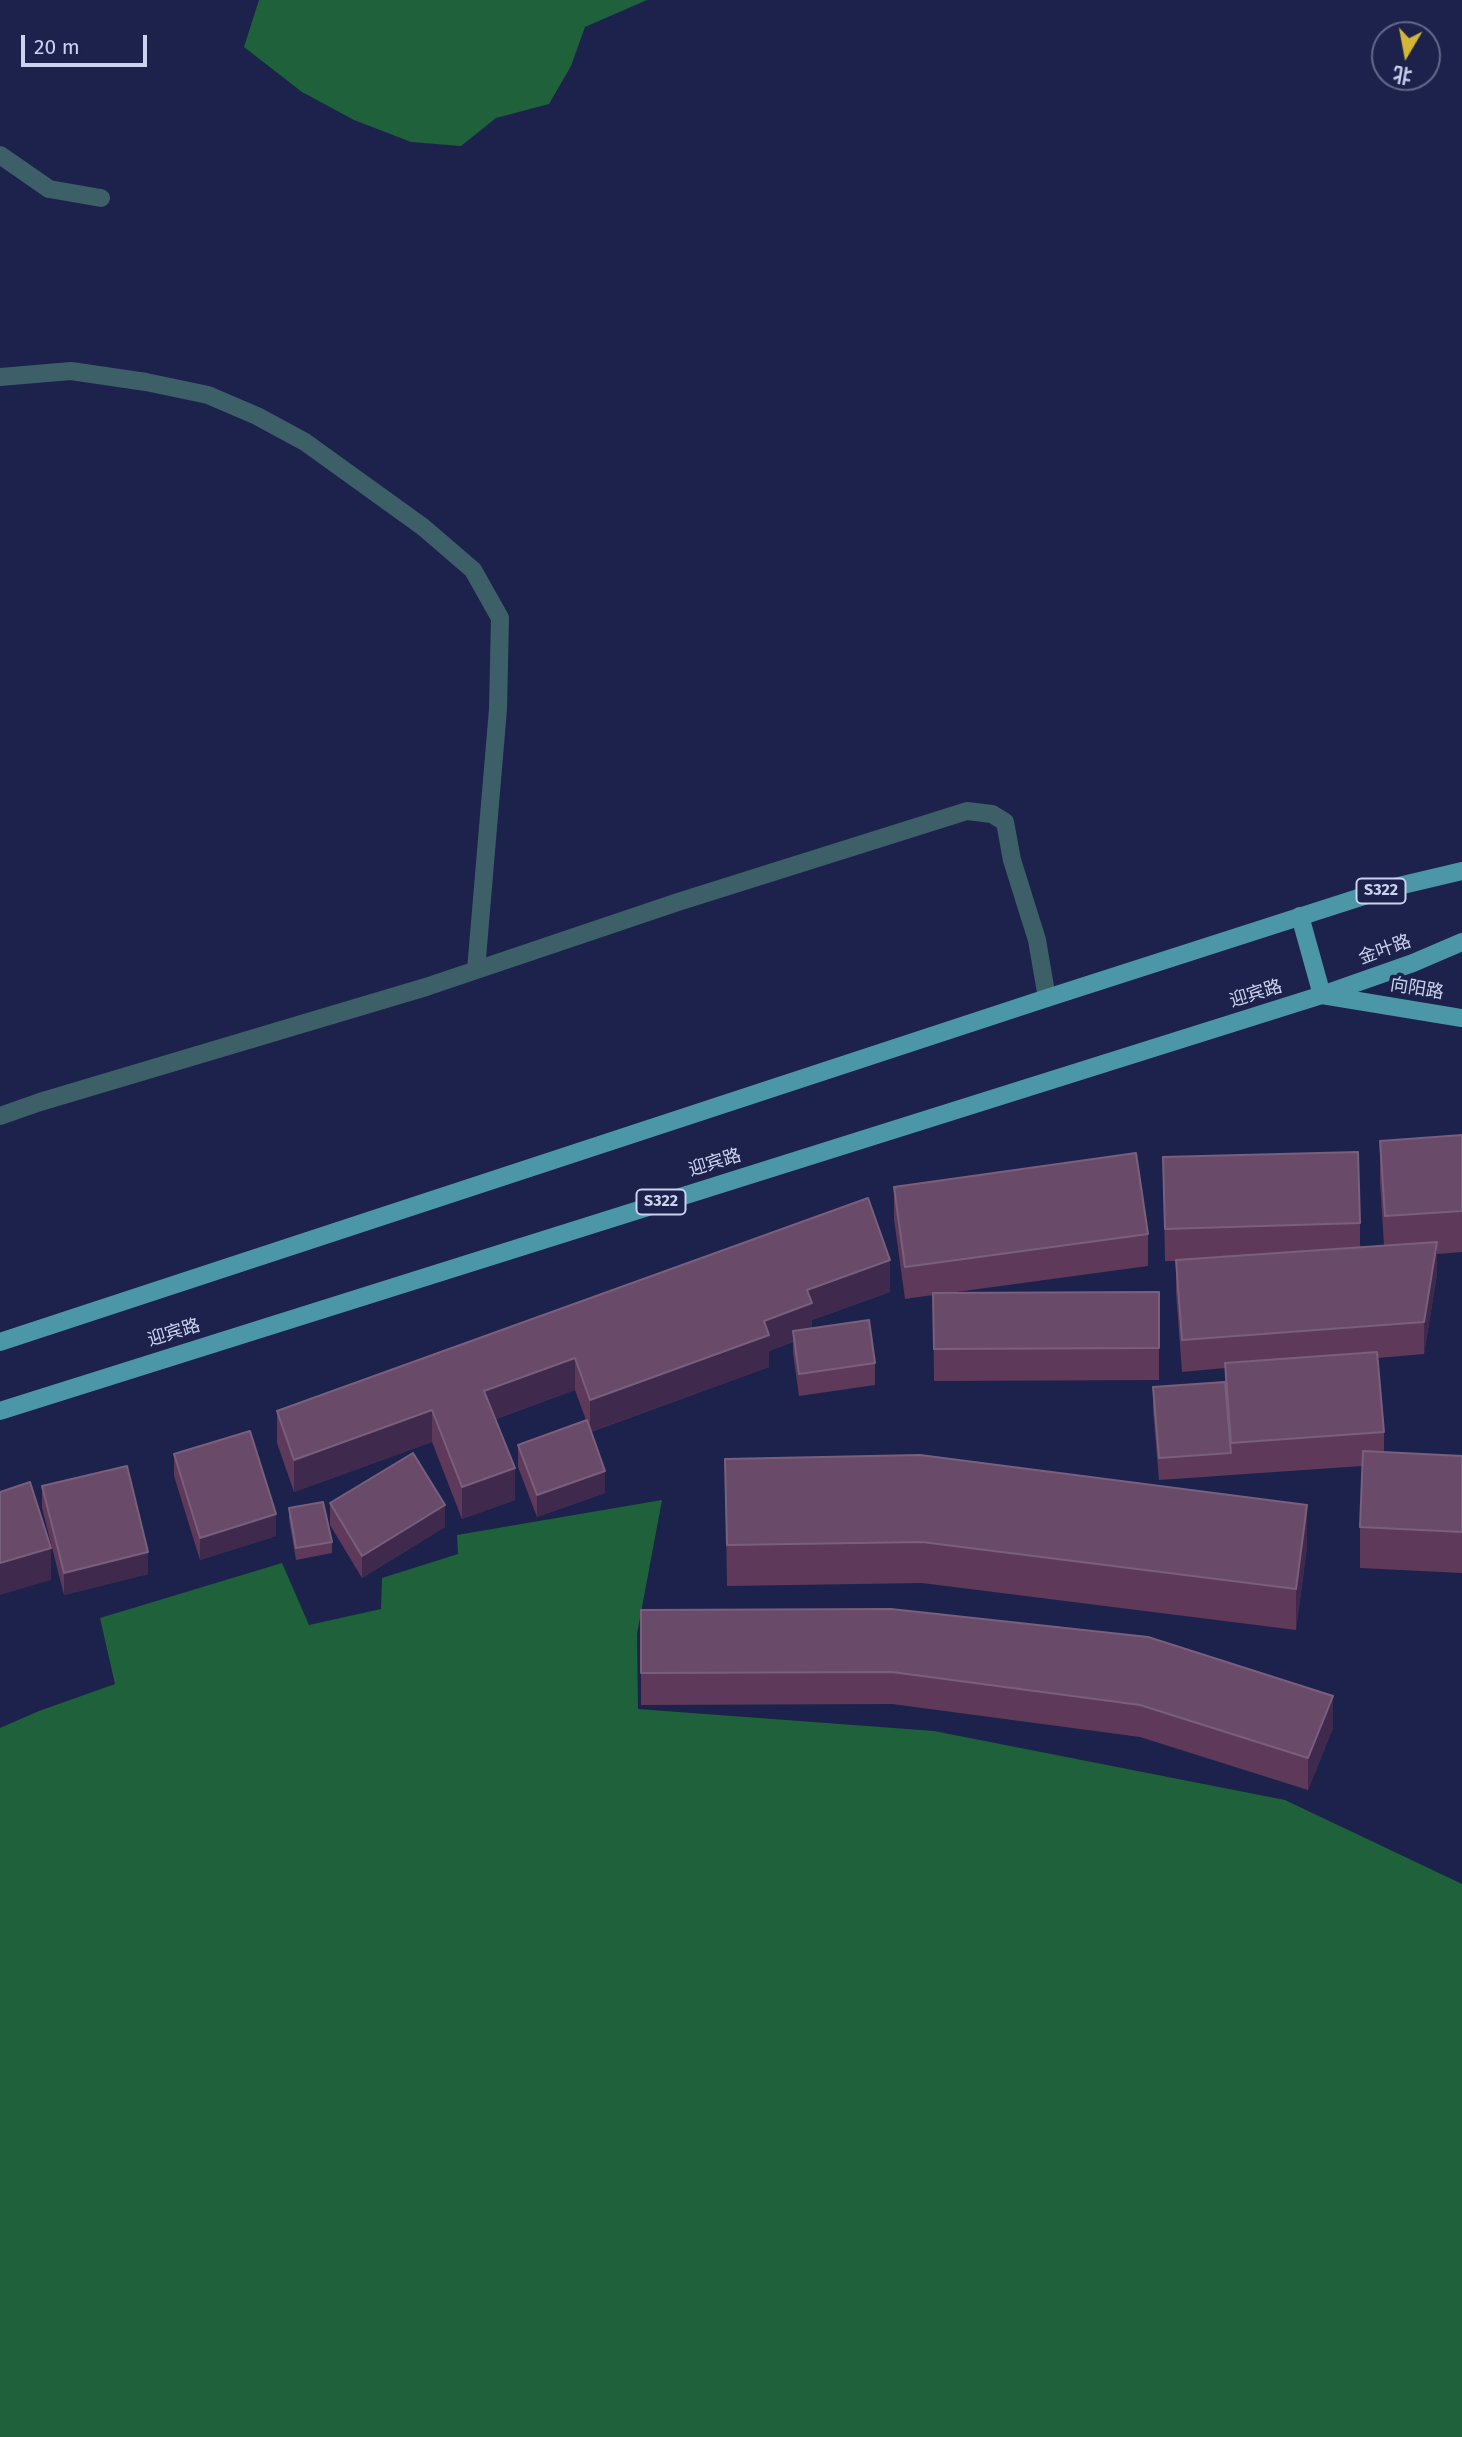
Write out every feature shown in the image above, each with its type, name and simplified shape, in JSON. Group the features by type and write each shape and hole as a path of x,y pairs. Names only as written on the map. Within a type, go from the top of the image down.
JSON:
{"main road":[{"name":"S322","path":"0,1342 1300,916 1386,889 1462,871"},
{"path":"1300,916 1322,995"},
{"name":"金叶路","path":"1322,995 1413,963 1462,942"},
{"name":"向阳路","path":"1322,995 1462,1018"},
{"name":"迎宾路","path":"0,1411 1322,995"}],"street":[{"path":"0,155 49,189 101,198"},
{"path":"0,377 71,371 146,382 208,395 257,416 305,442 423,527 474,570 500,618 497,722 476,970"},
{"path":"0,1116 426,987 678,902 967,811 992,814 1005,822 1012,860 1037,940 1047,998"}],"green space":[{"path":"259,0 647,0 585,27 571,66 549,104 496,118 461,146 411,142 354,120 302,92 244,47"},
{"path":"662,1500 637,1634 638,1709 934,1731 1285,1800 1462,1884 1462,2437 0,2437 0,1728 115,1684 100,1618 282,1563 309,1625 381,1609 382,1578 458,1554 457,1535"}],"building":[{"path":"1462,1135 1462,1211 1385,1216 1380,1141"},
{"path":"1358,1152 1360,1223 1165,1229 1163,1157"},
{"path":"1136,1153 1148,1234 905,1267 894,1187"},
{"path":"868,1198 890,1260 807,1290 812,1303 764,1321 769,1335 590,1400 575,1358 484,1391 515,1468 462,1487 432,1410 294,1460 277,1411"},
{"path":"1437,1242 1424,1322 1182,1340 1176,1260"},
{"path":"1159,1292 1159,1348 934,1349 933,1293"},
{"path":"869,1320 875,1363 799,1374 793,1331"},
{"path":"1377,1352 1384,1432 1231,1443 1225,1363"},
{"path":"1225,1382 1231,1453 1159,1458 1153,1387"},
{"path":"587,1420 605,1471 537,1495 518,1445"},
{"path":"250,1431 276,1514 200,1538 174,1454"},
{"path":"1363,1451 1462,1456 1462,1532 1360,1527"},
{"path":"413,1453 445,1505 362,1556 330,1503"},
{"path":"920,1455 1307,1505 1296,1589 922,1542 727,1545 725,1459"},
{"path":"127,1466 148,1552 64,1573 42,1486"},
{"path":"30,1482 51,1548 0,1563 0,1492"},
{"path":"323,1502 332,1542 296,1548 289,1508"},
{"path":"891,1609 1148,1637 1333,1696 1308,1758 1140,1705 892,1672 641,1673 641,1610"}]}
